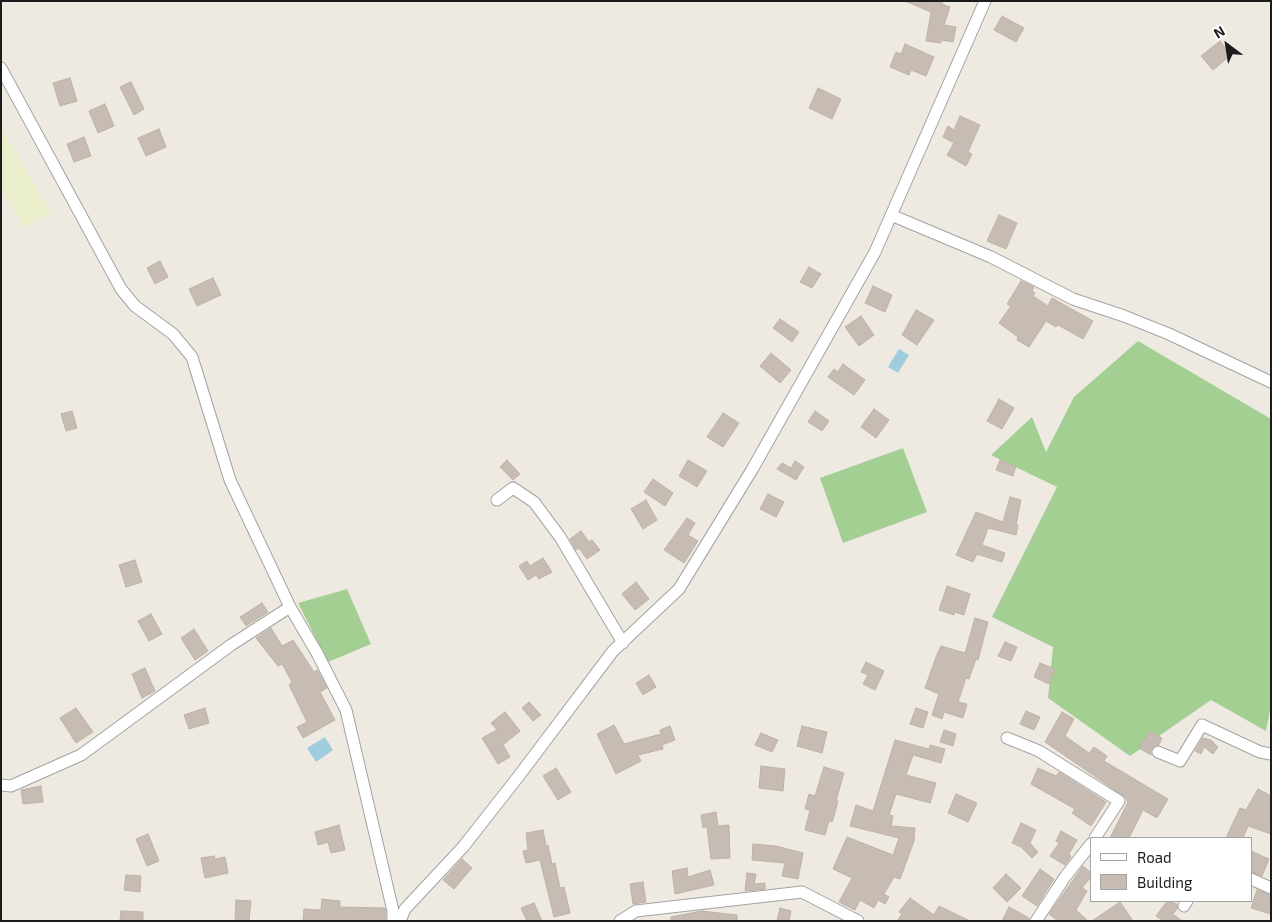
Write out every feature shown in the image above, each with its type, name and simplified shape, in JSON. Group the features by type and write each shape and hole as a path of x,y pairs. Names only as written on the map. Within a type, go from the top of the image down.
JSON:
{"street":[{"path":"400,921 405,909 463,847 612,652 679,589 753,468 875,252 985,1"},
{"path":"1,68 121,289 135,306 173,334 192,357 230,480 290,608 317,653 346,710 393,912 393,921"},
{"path":"891,215 991,257 1073,299 1169,334 1271,382"},
{"path":"497,500 513,488 534,502 564,544 623,643"},
{"path":"1,785 11,786 81,755 231,645 290,608"},
{"path":"1158,752 1180,761 1202,725 1260,752 1271,754"},
{"path":"1007,738 1039,751 1119,801 1096,837"},
{"path":"1036,921 1064,877 1090,845"},
{"path":"1252,879 1271,888"},
{"path":"620,921 636,911 802,892 858,921"}],"green space":[{"path":"1,127 51,213 25,227 1,189"},
{"path":"1138,341 1271,419 1271,705 1266,731 1211,700 1130,756 1048,698 1053,647 992,617 1057,487 991,455 1032,417 1046,452 1074,397"},
{"path":"903,448 927,512 843,543 820,478"},
{"path":"347,589 371,644 328,662 298,603"}],"water":[{"path":"899,349 909,355 898,373 888,367"},
{"path":"325,737 333,750 316,762 307,748"}],"building":[{"path":"905,1 943,1 942,4 950,7 944,25 956,27 953,42 941,40 941,43 926,41 931,12"},
{"path":"1002,16 1024,28 1016,42 994,30"},
{"path":"1220,41 1231,55 1213,70 1201,56"},
{"path":"905,44 934,57 926,76 911,70 909,75 890,67 896,52 901,54"},
{"path":"70,78 77,101 60,106 53,83"},
{"path":"131,82 144,109 134,115 120,87"},
{"path":"818,88 841,99 832,119 809,108"},
{"path":"105,104 114,126 98,133 89,111"},
{"path":"960,116 980,125 968,152 972,154 966,166 947,155 954,143 943,137 948,126 954,130"},
{"path":"159,129 166,147 146,156 138,138"},
{"path":"84,137 91,156 74,162 67,144"},
{"path":"999,215 1017,223 1006,249 987,241"},
{"path":"160,261 168,277 155,284 147,268"},
{"path":"809,267 821,274 812,288 800,282"},
{"path":"213,278 221,295 197,306 189,289"},
{"path":"1021,281 1034,287 1032,291 1035,293 1033,296 1048,306 1052,298 1093,321 1083,339 1058,325 1056,327 1046,321 1029,347 1017,340 1018,337 999,323 1011,306 1007,304"},
{"path":"873,286 892,295 885,312 865,303"},
{"path":"916,310 934,320 917,345 902,335"},
{"path":"861,316 874,335 859,346 845,327"},
{"path":"780,319 799,332 792,342 773,328"},
{"path":"771,353 791,370 780,383 760,366"},
{"path":"843,364 865,380 854,395 828,377 834,369 838,372"},
{"path":"999,399 1014,408 1002,429 987,421"},
{"path":"874,409 889,420 876,438 861,427"},
{"path":"72,411 77,428 66,431 61,414"},
{"path":"815,411 829,421 822,431 808,422"},
{"path":"723,413 739,423 723,447 707,437"},
{"path":"507,460 520,474 513,480 500,467"},
{"path":"688,460 707,471 697,487 679,476"},
{"path":"1000,460 1016,466 1013,476 996,470"},
{"path":"795,461 804,467 796,480 777,469 782,463 791,468"},
{"path":"653,479 673,493 665,506 644,492"},
{"path":"768,494 784,502 776,517 760,509"},
{"path":"1010,497 1021,500 1016,535 988,528 982,545 1005,553 1002,562 977,554 973,562 956,555 976,512 1003,522"},
{"path":"646,500 657,520 643,529 631,509"},
{"path":"687,518 695,523 688,535 698,541 684,563 664,550"},
{"path":"581,531 589,542 592,540 600,550 587,559 579,548 576,550 570,539"},
{"path":"543,558 552,572 539,579 536,575 528,580 519,566 527,561 530,566"},
{"path":"135,560 142,582 126,587 119,565"},
{"path":"636,582 649,599 635,610 622,594"},
{"path":"947,586 970,594 964,615 955,612 954,615 939,610"},
{"path":"262,603 268,612 246,626 240,617"},
{"path":"151,614 162,634 149,641 138,621"},
{"path":"975,618 988,622 978,660 976,659 969,679 966,678 958,702 967,704 963,718 944,712 942,719 932,715 939,694 925,688 941,646 965,653"},
{"path":"271,628 282,646 293,640 314,672 317,670 327,688 320,692 335,720 303,738 297,727 307,722 289,685 292,682 282,664 278,666 256,638"},
{"path":"194,629 208,651 195,660 181,638"},
{"path":"1005,642 1017,647 1011,661 998,656"},
{"path":"866,662 884,671 875,690 863,684 868,675 861,672"},
{"path":"1040,663 1055,669 1049,684 1034,677"},
{"path":"145,668 155,691 142,698 132,674"},
{"path":"649,675 656,687 643,695 636,683"},
{"path":"529,702 541,715 533,721 522,708"},
{"path":"76,708 93,732 76,743 60,718"},
{"path":"205,708 209,723 189,729 184,715"},
{"path":"916,708 928,712 923,728 910,724"},
{"path":"1026,711 1040,717 1034,730 1020,724"},
{"path":"505,712 520,731 503,745 510,757 498,764 482,738 497,730 491,723"},
{"path":"1062,712 1074,719 1065,736 1089,753 1094,747 1107,756 1104,761 1168,799 1157,818 1143,810 1130,837 1110,837 1128,802 1125,797 1045,742"},
{"path":"614,725 624,744 661,734 660,730 670,726 675,740 662,745 663,749 638,755 641,761 616,774 597,734"},
{"path":"802,726 827,732 822,753 797,746"},
{"path":"944,730 956,734 953,746 940,742"},
{"path":"1150,731 1162,738 1159,745 1151,749 1151,755 1139,748"},
{"path":"761,733 778,740 772,752 755,745"},
{"path":"1203,738 1211,740 1218,747 1213,754 1204,747 1201,754 1195,751"},
{"path":"895,740 929,749 930,745 945,749 941,763 913,755 906,775 936,783 930,803 896,794 889,815 893,816 891,826 915,828 914,841 900,879 894,877 884,894 889,897 885,904 878,900 874,908 860,900 855,910 839,902 852,878 833,869 847,837 893,855 899,838 850,826 856,805 873,811"},
{"path":"761,766 785,769 783,791 759,788"},
{"path":"824,767 844,773 834,816 832,822 829,821 825,835 805,830 810,810 805,809 809,794 815,796"},
{"path":"556,768 571,792 558,800 543,776"},
{"path":"1038,768 1056,776 1059,772 1106,802 1091,826 1072,813 1075,809 1031,784"},
{"path":"41,786 43,802 23,804 21,790"},
{"path":"1258,789 1271,796 1271,834 1248,826 1243,837 1226,837 1240,808 1246,810"},
{"path":"956,794 977,803 968,822 948,813"},
{"path":"716,812 718,826 729,825 730,858 711,859 707,827 703,828 701,815"},
{"path":"1021,823 1036,830 1030,843 1038,852 1032,858 1021,847 1012,843"},
{"path":"339,825 345,850 331,853 328,842 318,845 315,832"},
{"path":"543,830 552,864 555,863 560,888 564,887 570,913 554,917 540,860 526,863 523,851 528,850 526,833"},
{"path":"1061,831 1077,840 1069,854 1071,857 1065,865 1050,856 1059,843 1056,841"},
{"path":"148,834 159,861 147,866 136,839"},
{"path":"753,844 776,846 803,853 798,879 782,876 785,863 752,860"},
{"path":"1252,851 1269,859 1262,876 1252,872"},
{"path":"214,856 215,859 225,857 228,873 205,878 201,858"},
{"path":"462,859 472,868 454,889 443,880"},
{"path":"1083,866 1090,872 1090,878 1082,888 1087,891 1076,910 1088,921 1058,921 1049,914"},
{"path":"687,868 688,877 710,870 714,885 675,894 672,871"},
{"path":"1040,869 1054,879 1037,906 1022,896"},
{"path":"747,873 756,874 754,884 765,883 765,889 745,891"},
{"path":"1006,874 1021,888 1007,902 993,888"},
{"path":"126,875 141,876 140,892 124,890"},
{"path":"643,882 646,902 633,904 630,884"},
{"path":"1257,890 1271,895 1271,914 1251,908"},
{"path":"910,898 934,915 939,906 970,921 897,921 902,914 899,912"},
{"path":"322,899 340,901 340,907 385,908 386,921 303,921 304,909 321,910"},
{"path":"236,900 251,901 249,921 235,921"},
{"path":"1120,902 1133,921 1092,921"},
{"path":"1166,902 1170,902 1177,904 1177,909 1173,914 1182,921 1163,921 1156,916"},
{"path":"534,903 542,921 527,921 521,908"},
{"path":"1009,907 1029,918 1029,921 1002,921"},
{"path":"780,908 791,911 789,921 777,921"},
{"path":"121,911 143,912 143,921 120,921"},
{"path":"702,911 737,915 737,921 671,921 671,917"}]}
